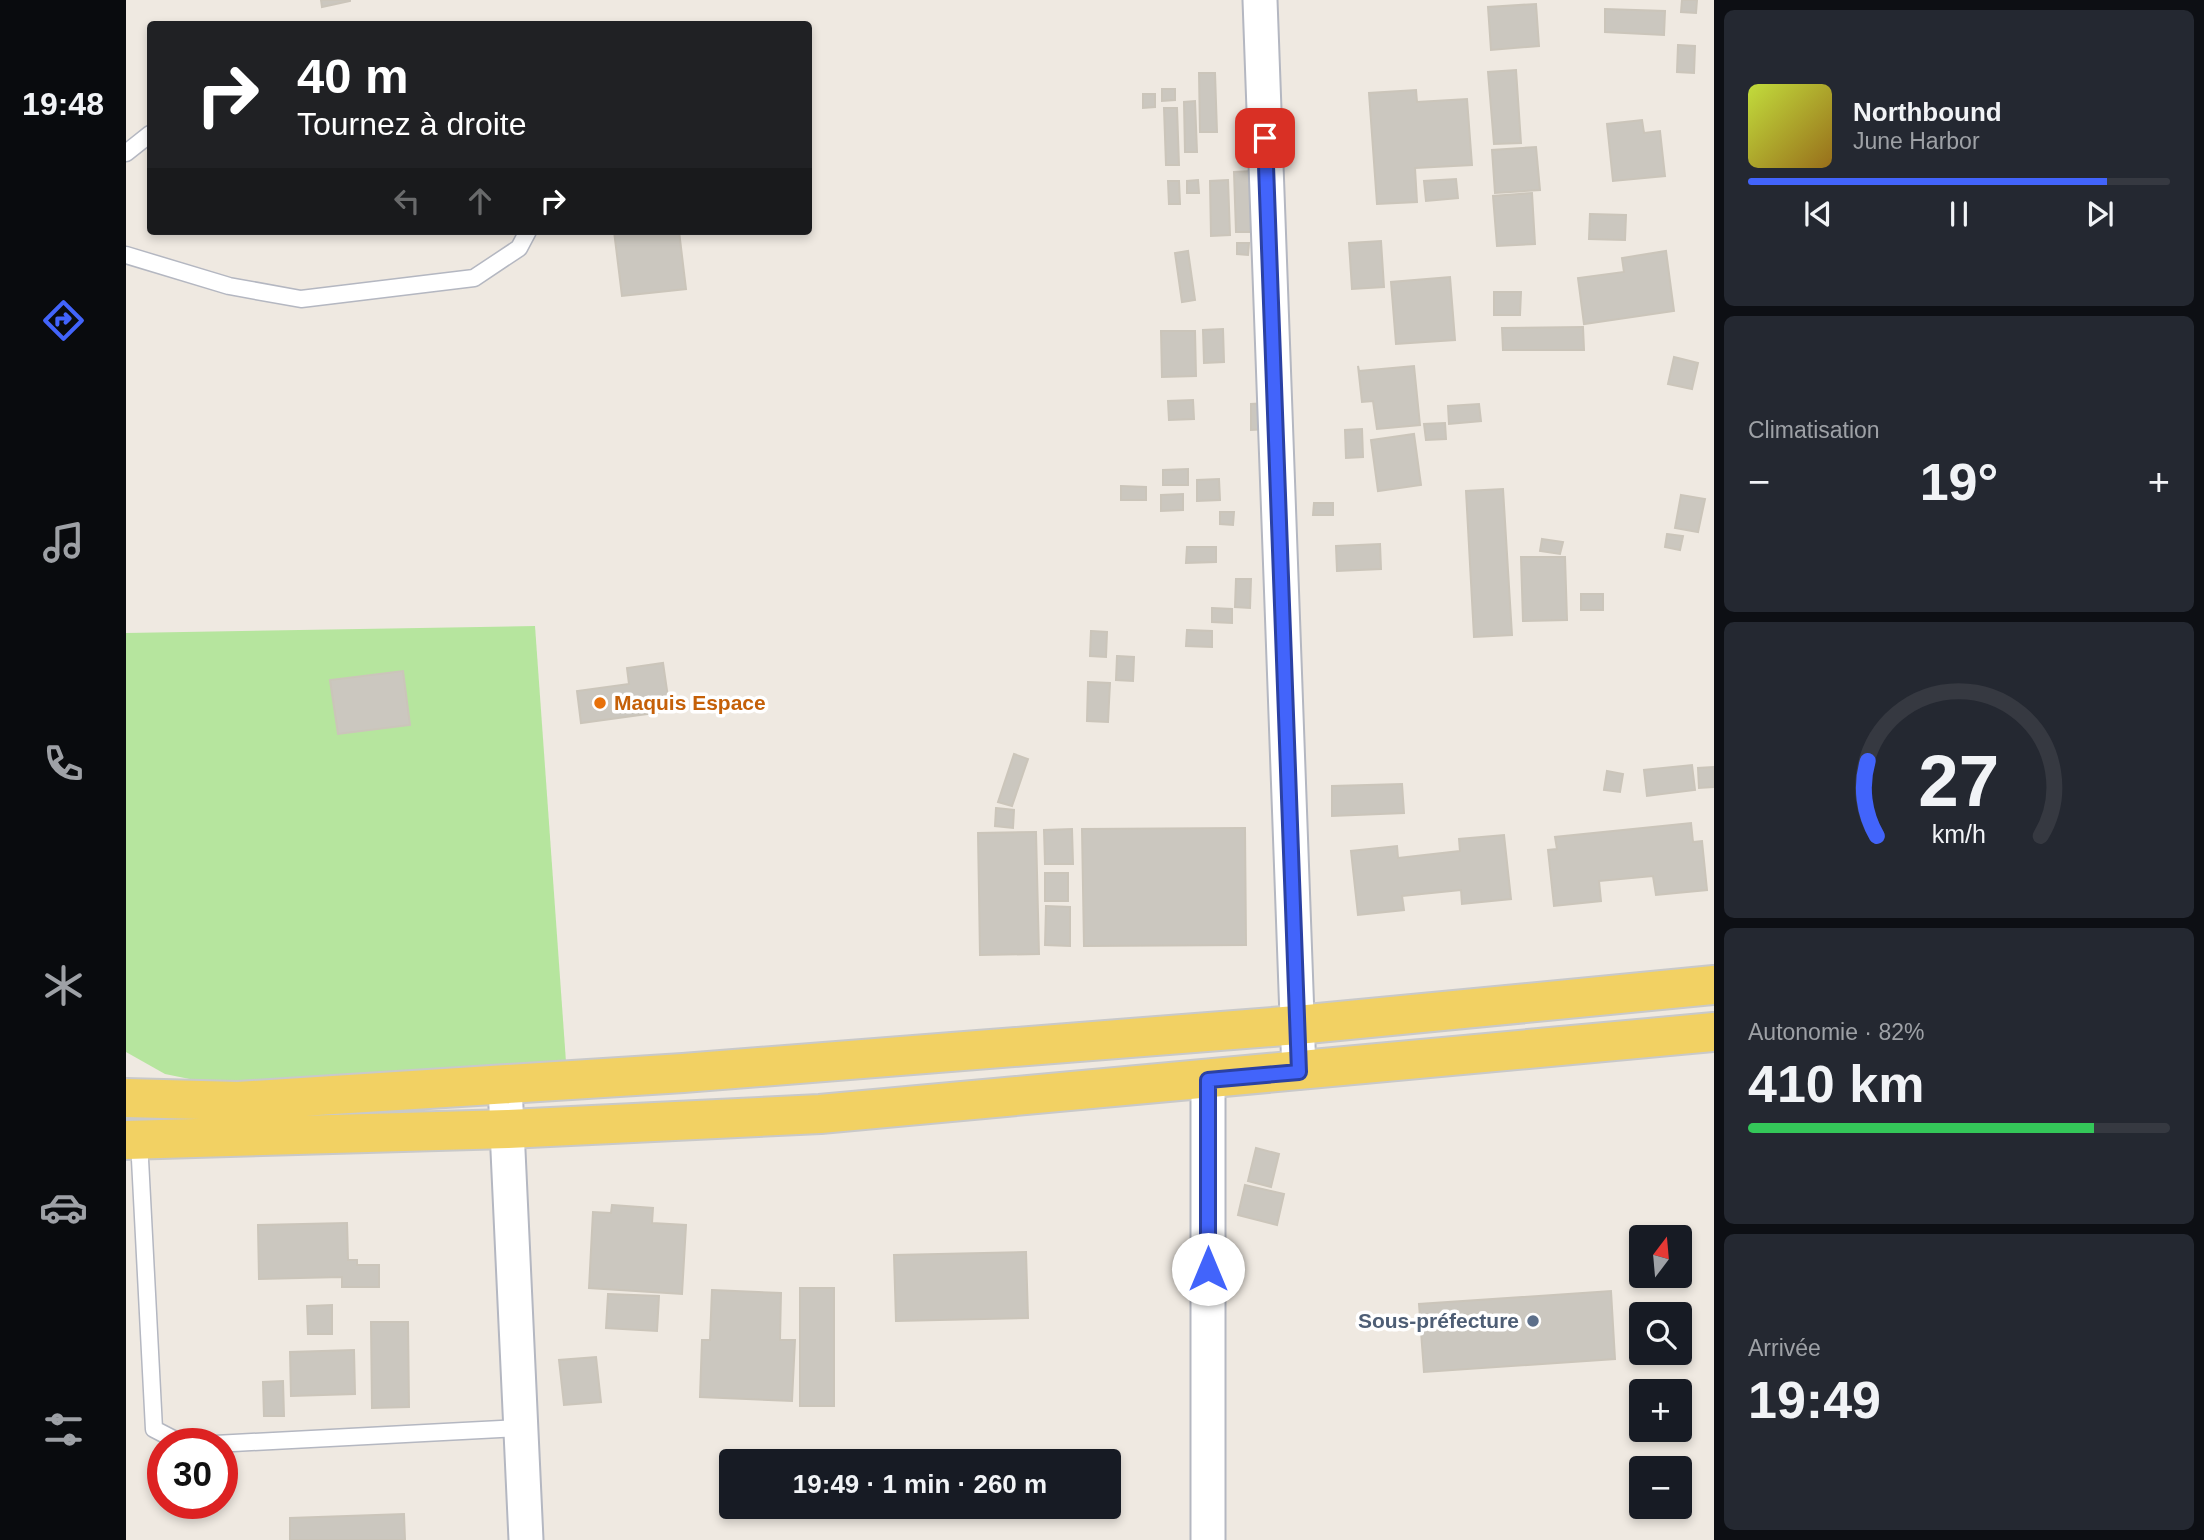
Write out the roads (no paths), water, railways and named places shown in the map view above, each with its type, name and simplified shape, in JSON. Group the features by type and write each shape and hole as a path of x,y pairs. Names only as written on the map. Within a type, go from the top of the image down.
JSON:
{"main road":[{"path":"126,1098 238,1101 505,1086 1297,1025 1714,985"},
{"path":"133,1140 508,1129 820,1114 1714,1032"}],"street":[{"path":"1260,0 1299,1072"},
{"path":"1208,1080 1208,1540"},
{"path":"505,1086 526,1540"}],"lane":[{"path":"126,153 147,136"},
{"path":"126,256 229,286 301,299 474,278 519,248 526,235"},
{"path":"133,1140 154,1428"},
{"path":"238,1443 520,1428"}],"place":[{"name":"Maquis Espace","path":"600,703"},
{"name":"Sous-préfecture","path":"1533,1321"}]}
